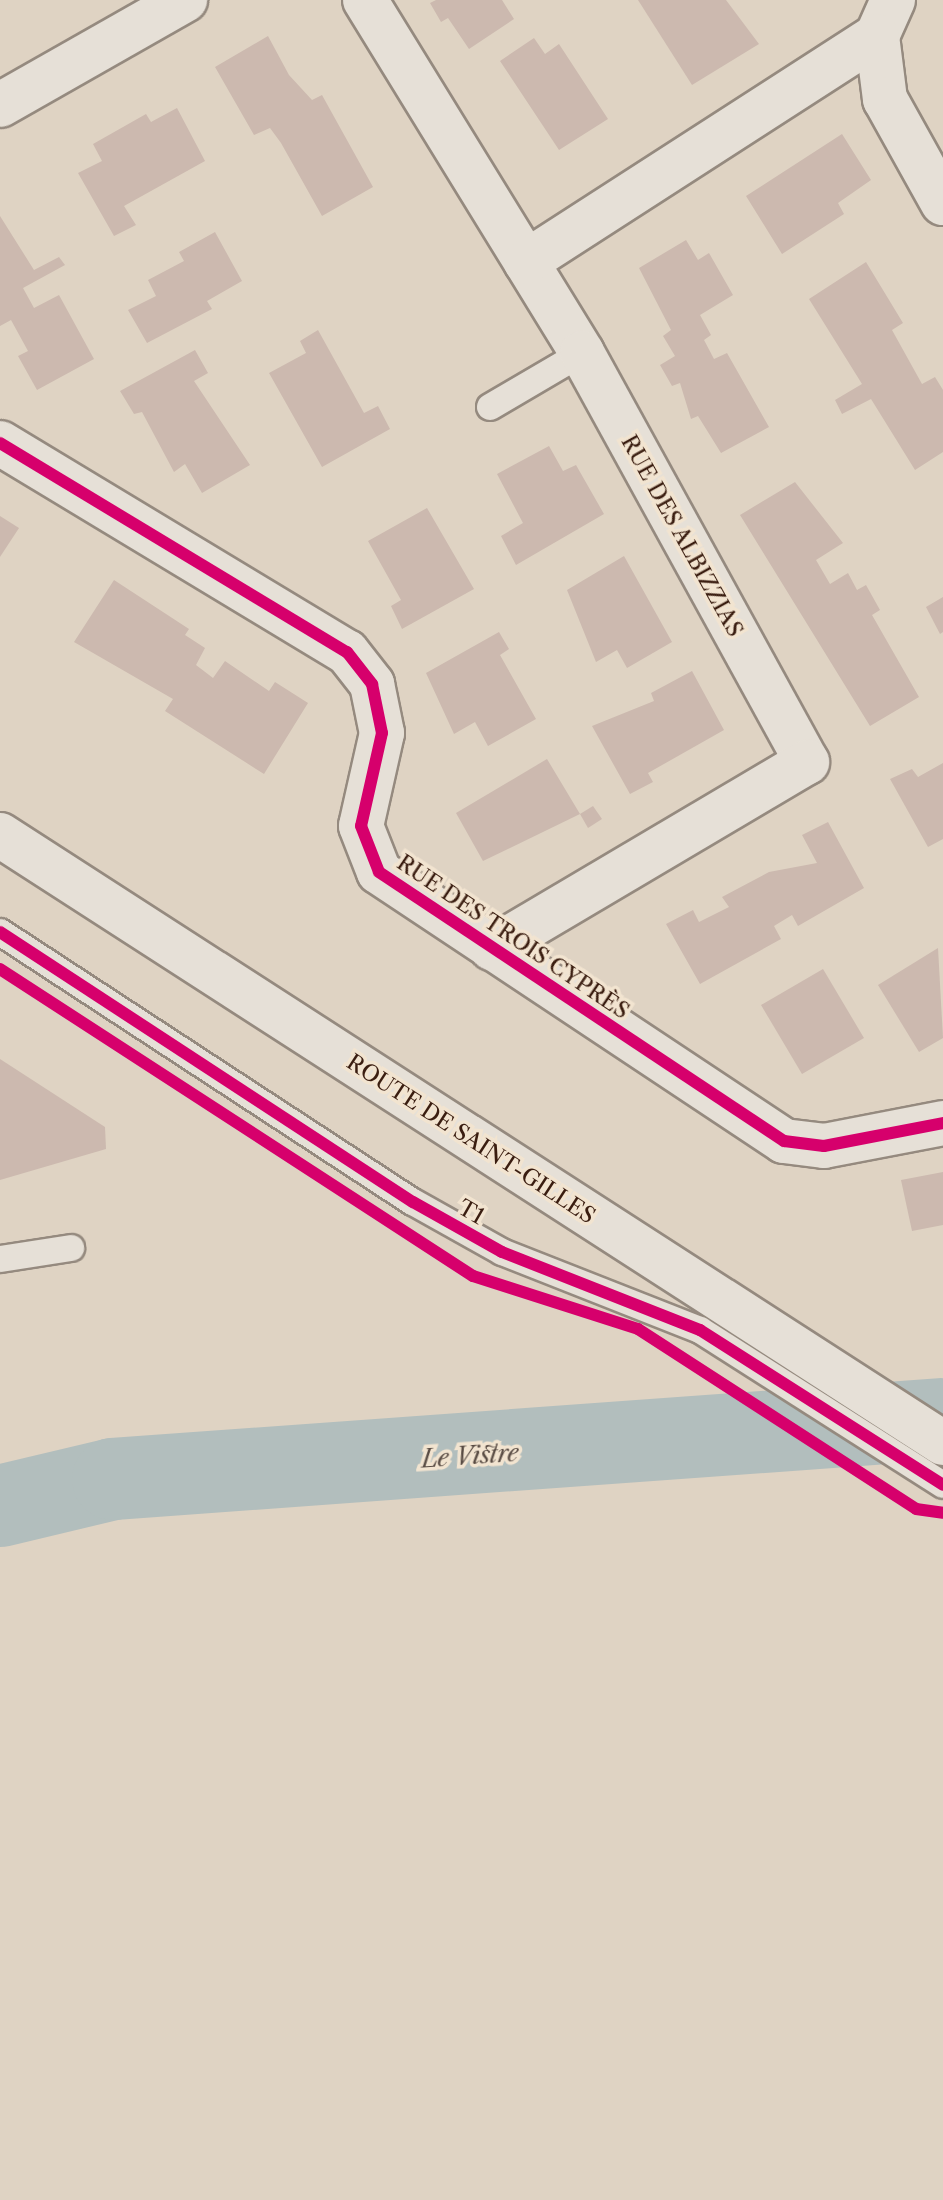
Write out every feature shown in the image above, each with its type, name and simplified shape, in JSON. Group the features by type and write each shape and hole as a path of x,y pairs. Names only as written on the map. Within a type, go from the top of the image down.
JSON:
{"street":[{"name":"RUE DES ALBIZZIAS","path":"365,0 582,353 807,762 492,948"},
{"path":"0,105 171,4"},
{"path":"526,262 885,18"},
{"path":"885,18 885,99 943,203"},
{"name":"RUE DES TROIS CYPRÈS","path":"0,443 347,652 372,684 382,733 361,826 379,872 784,1141 824,1146 943,1123"},
{"name":"ROUTE DE SAINT-GILLES","path":"0,835 711,1315 943,1443"}],"lane":[{"path":"490,407 582,353"},
{"name":"T1","path":"0,932 502,1252 711,1315 943,1485"},
{"path":"0,1259 71,1248"}],"building":[{"path":"436,0 502,0 514,19 469,49 448,18 441,22 430,3"},
{"path":"638,0 726,0 759,44 692,85"},
{"path":"268,36 289,75 312,100 322,95 373,187 322,216 281,143 270,128 254,135 215,67"},
{"path":"534,38 545,54 559,44 608,119 559,150 500,61"},
{"path":"177,108 205,161 124,206 136,225 114,236 78,173 102,161 93,144 146,114 151,122"},
{"path":"842,134 871,180 838,203 844,214 782,254 746,196"},
{"path":"0,216 34,270 59,257 65,265 23,288 34,308 59,295 94,359 37,390 18,356 28,351 11,320 0,326"},
{"path":"215,232 242,281 207,301 212,309 147,343 128,310 156,296 148,280 184,261 179,252"},
{"path":"686,240 698,260 709,253 733,295 700,315 711,335 704,340 714,359 727,353 769,427 721,453 698,416 691,419 680,383 672,386 660,365 675,356 663,336 671,330 639,268"},
{"path":"866,262 903,323 892,330 922,384 935,377 943,390 943,452 915,470 871,399 842,414 835,400 862,384 809,299"},
{"path":"318,330 364,413 378,406 390,429 322,467 269,373 306,353 300,341"},
{"path":"195,350 208,373 194,381 250,465 202,493 185,464 174,472 142,412 134,414 120,391"},
{"path":"549,446 563,471 576,465 604,514 516,565 501,536 523,523 497,474"},
{"path":"795,482 843,543 816,560 830,584 848,573 857,590 866,585 880,610 872,615 919,697 870,726 740,515"},
{"path":"427,508 474,589 402,629 391,606 401,600 368,541"},
{"path":"0,516 19,528 0,557"},
{"path":"624,556 672,642 627,668 617,650 596,662 567,590"},
{"path":"114,580 189,629 185,635 205,648 196,665 213,678 225,661 269,691 275,682 308,703 264,774 165,711 173,699 74,642"},
{"path":"943,597 943,632 940,634 926,607"},
{"path":"499,632 509,649 500,655 536,719 488,746 475,722 454,734 426,673"},
{"path":"692,671 724,730 648,773 653,782 630,794 592,726 654,701 651,693"},
{"path":"547,759 580,814 483,861 456,813"},
{"path":"943,763 943,839 928,847 890,779 912,769 918,777"},
{"path":"593,806 602,819 588,828 580,814"},
{"path":"828,822 864,888 798,926 792,915 774,926 781,939 700,984 666,924 693,910 699,922 729,907 722,897 769,872 817,863 802,835"},
{"path":"938,948 943,1038 919,1052 878,985"},
{"path":"823,969 864,1038 802,1074 761,1005"},
{"path":"0,1059 105,1127 106,1149 0,1180"},
{"path":"943,1172 943,1225 912,1231 901,1180"}],"waterway":[{"name":"Le Vistre","path":"0,1506 113,1479 941,1419"}],"cycle path":[{"path":"0,443 347,652 372,684 382,733 361,826 379,872 784,1141 824,1146 943,1123"},
{"path":"0,932 413,1202 502,1252 700,1330 943,1485"},
{"path":"0,969 473,1276 638,1329 916,1509 943,1513"}]}
